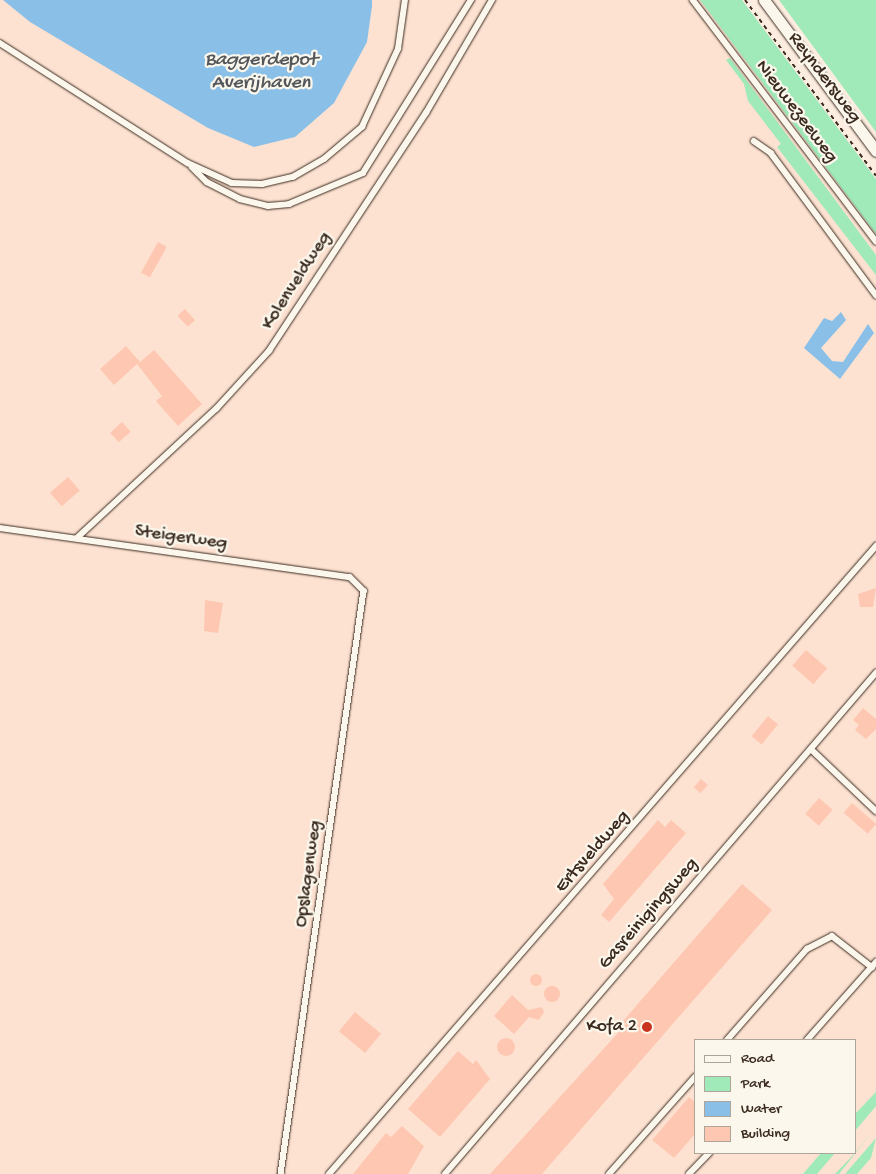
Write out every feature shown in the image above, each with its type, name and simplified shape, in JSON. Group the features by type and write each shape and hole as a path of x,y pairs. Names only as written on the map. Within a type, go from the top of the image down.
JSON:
{"street":[{"name":"Reyndersweg","path":"764,0 876,151"}],"lane":[{"path":"0,43 188,163 232,183 262,184 293,177 324,160 362,127 383,87 398,49 405,0"},
{"path":"188,163 207,182 240,199 268,206 305,198 363,173 471,0"},
{"name":"Kolenveldweg","path":"77,538 216,409 269,350 426,113 492,0"},
{"name":"Nieuwezeeweg","path":"693,0 876,241"},
{"path":"754,141 771,153 876,295"},
{"name":"Steigerweg","path":"0,528 358,580"},
{"name":"Ertsveldweg","path":"330,1174 876,546"},
{"name":"Opslagenweg","path":"282,1174 364,590 358,580"},
{"name":"Gasreinigingsweg","path":"445,1174 876,673"},
{"path":"811,748 876,811"},
{"path":"728,1039 808,949 832,936 874,964 809,1039"},
{"path":"609,1174 694,1078"},
{"path":"689,1174 708,1154"}],"path":[{"name":"Reyndersweg","path":"745,0 876,176"}],"shaded area":[{"path":"0,0 712,0 876,222 876,1174 0,1174"}],"green space":[{"path":"700,0 742,0 876,179 876,234"},
{"path":"779,0 876,0 876,132"},
{"path":"730,58 876,255 876,275 777,147 781,144 748,101 744,84 726,60"},
{"path":"876,1092 876,1106 856,1130 856,1113"},
{"path":"876,1138 871,1158 857,1174 845,1174"},
{"path":"820,1154 834,1154 817,1174 803,1174"},
{"path":"854,1154 855,1154 839,1174 835,1174"}],"water":[{"name":"Baggerdepot Averijhaven","path":"3,0 372,0 372,6 367,42 334,103 295,137 254,147 208,128 30,22"},
{"path":"841,312 846,320 821,348 832,361 843,362 868,324 874,333 840,379 804,348 824,318 832,321"}],"building":[{"path":"158,242 167,247 150,277 141,273"},
{"path":"185,309 195,320 188,327 178,316"},
{"path":"126,346 140,362 154,350 202,404 178,426 156,401 162,396 137,364 114,385 100,369"},
{"path":"122,422 131,432 119,442 110,433"},
{"path":"68,477 80,491 62,506 50,493"},
{"path":"876,588 873,607 860,607 858,594"},
{"path":"205,600 223,603 218,633 204,631"},
{"path":"806,650 827,668 813,684 792,666"},
{"path":"863,708 876,719 876,729 866,739 855,730 859,725 853,720"},
{"path":"768,716 778,724 762,744 752,736"},
{"path":"701,779 708,785 701,793 694,787"},
{"path":"819,798 833,810 819,826 805,814"},
{"path":"852,803 876,824 868,834 843,813"},
{"path":"658,820 665,827 671,820 686,833 609,922 601,915 614,899 603,884"},
{"name":"Kofa 2","path":"742,884 772,910 542,1174 490,1174 626,1024 623,1021"},
{"path":"536,974 542,980 536,986 530,980"},
{"path":"549,986 555,986 560,991 558,1000 549,1002 544,997 544,991"},
{"path":"512,995 528,1010 542,1007 544,1012 539,1020 529,1017 514,1034 494,1016"},
{"path":"355,1012 381,1034 365,1053 339,1031"},
{"path":"506,1038 512,1041 515,1047 512,1053 506,1056 500,1053 497,1047 500,1041"},
{"path":"458,1051 473,1064 476,1060 490,1079 440,1137 408,1109"},
{"path":"689,1097 694,1101 694,1135 674,1158 652,1140"},
{"path":"402,1126 424,1146 408,1174 353,1174 386,1133 391,1137"}],"place":[{"name":"Kofa 2","path":"647,1027"}]}
